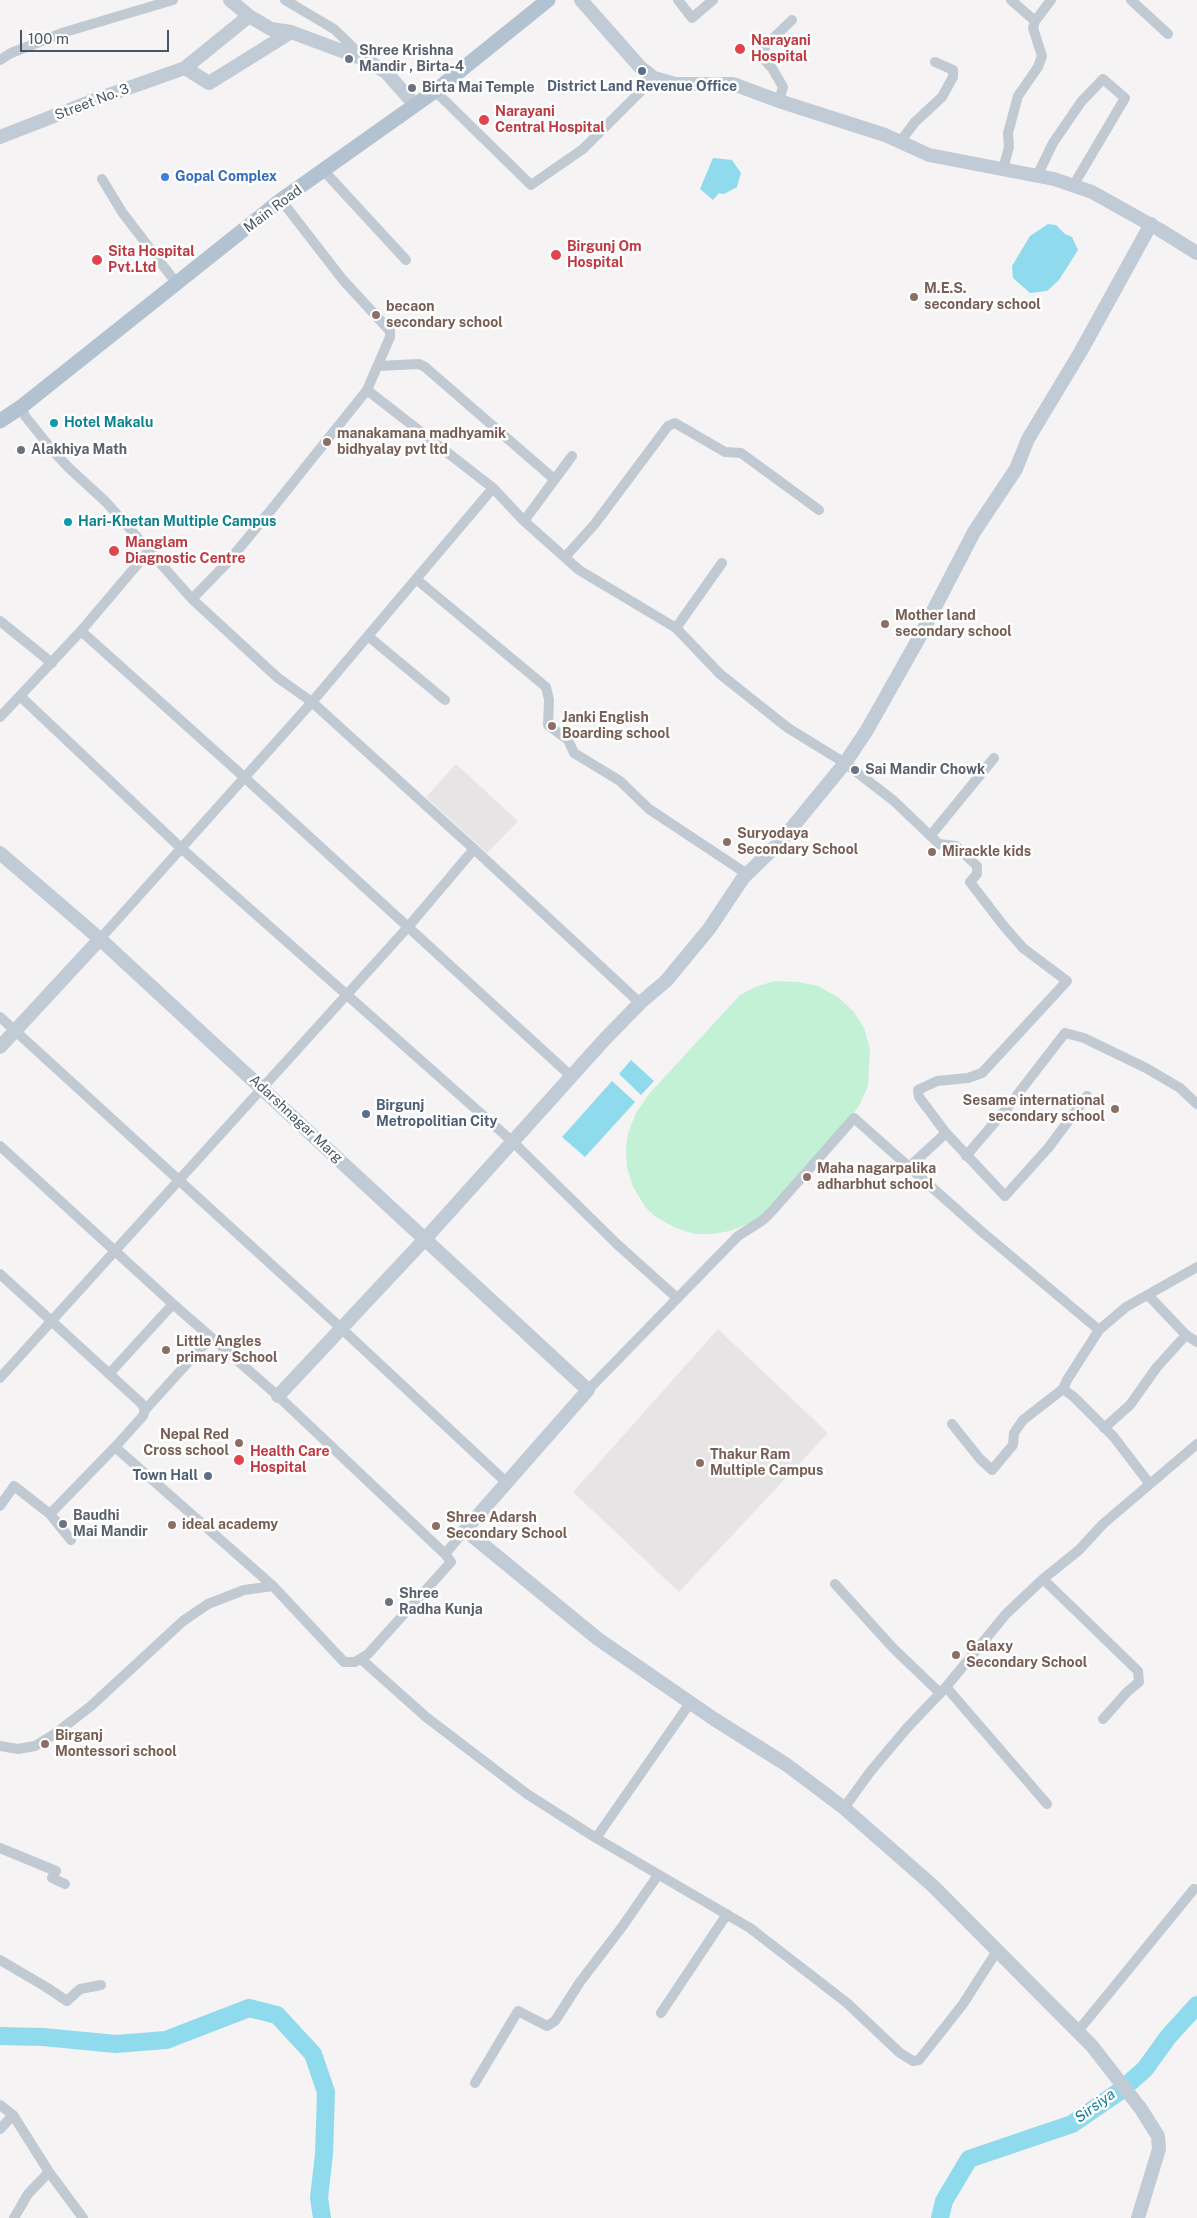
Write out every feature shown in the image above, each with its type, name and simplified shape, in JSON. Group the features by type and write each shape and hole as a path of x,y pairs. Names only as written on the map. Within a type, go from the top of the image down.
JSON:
{"main road":[{"name":"Main Road","path":"0,421 21,407 177,284 280,200 324,171 414,104 435,91 548,0"}],"street":[{"path":"0,60 12,53 65,32 173,0"},
{"path":"230,0 249,16 271,29 291,32 366,60 386,72 414,104"},
{"path":"286,0 334,29 366,60"},
{"path":"580,0 640,67 654,78 675,84 733,84 852,124 929,155 1037,176 1092,192 1151,224 1197,253"},
{"path":"678,0 692,18 713,0"},
{"path":"1010,0 1035,21"},
{"path":"1003,169 1009,147 1008,133 1018,96 1038,67 1042,56 1033,28 1035,21 1051,0"},
{"path":"1131,0 1168,34"},
{"name":"Street No. 3","path":"1,135 184,68 249,16"},
{"path":"779,101 783,87 772,68 761,56 766,45 792,20"},
{"path":"184,68 208,83 291,32"},
{"path":"900,142 915,122 942,97 953,77 953,70 935,62"},
{"path":"435,91 531,185 583,149 654,78"},
{"path":"1037,176 1052,143 1081,102 1102,79 1125,98 1073,186"},
{"path":"324,171 406,260"},
{"path":"102,179 122,212 177,284"},
{"path":"192,599 227,563 367,390 378,366 390,331 343,280 280,200"},
{"path":"278,1396 425,1239 640,1003 666,981 709,929 747,874 780,841 845,763 868,730 974,532 1016,470 1027,444 1151,224"},
{"path":"378,366 419,364 425,367 554,479"},
{"path":"367,390 493,488 524,521 579,570 676,628 720,674 788,728 845,763 940,844 956,846 977,866 977,874 970,882 1003,925 1024,948 1068,981 982,1073 968,1078 937,1081 918,1090 919,1097 946,1133 1006,1196 1049,1147 1087,1096"},
{"path":"21,407 25,416 69,468 106,502 148,552 192,599 278,678 312,702 640,1003"},
{"path":"565,557 594,526 668,426 675,423 725,452 741,453 819,510"},
{"path":"524,521 572,456"},
{"path":"0,1048 312,702 493,488"},
{"path":"0,717 80,631 148,552"},
{"path":"676,628 722,563"},
{"path":"416,579 546,687 549,700 548,725 568,740 567,742 574,753 620,780 649,809 747,874"},
{"path":"0,621 52,662"},
{"path":"80,631 572,1077"},
{"path":"368,636 445,700"},
{"path":"20,696 181,848 513,1142 618,1245 677,1298"},
{"path":"931,835 994,758"},
{"path":"0,1378 408,927 474,849"},
{"name":"Adarshnagar Marg","path":"0,853 100,939 588,1390"},
{"path":"0,1017 342,1329 506,1482"},
{"path":"966,1156 1007,1108 1065,1033 1084,1038 1146,1068 1180,1088 1197,1104"},
{"path":"445,1554 588,1390 641,1338 738,1236 763,1220 773,1210 854,1118 981,1231 1099,1330"},
{"path":"909,1167 946,1133"},
{"path":"0,1146 173,1304 278,1396 445,1554 451,1562 368,1654 355,1662 344,1662 273,1586 115,1446"},
{"path":"952,1424 980,1459 992,1470 1013,1445 1014,1433 1022,1420 1063,1389 1099,1330 1126,1307 1197,1267"},
{"path":"0,1274 141,1403 145,1410"},
{"path":"1148,1295 1186,1335 1197,1342"},
{"path":"109,1374 173,1304"},
{"path":"1104,1428 1130,1405 1157,1367 1186,1335"},
{"path":"50,1514 115,1446 211,1337"},
{"path":"1063,1389 1074,1397 1113,1436 1149,1483"},
{"path":"844,1808 870,1772 907,1728 943,1690 1006,1614 1043,1579 1079,1550 1149,1483 1197,1444"},
{"path":"0,1506 14,1486 50,1514 71,1540"},
{"path":"465,1530 598,1639 690,1703 787,1765 844,1808 933,1886 1078,2031 1141,2109 1158,2136 1159,2149 1138,2218"},
{"path":"1043,1579 1138,1672 1139,1682 1126,1692 1103,1719"},
{"path":"835,1584 892,1648 943,1690 1047,1804"},
{"path":"0,1746 18,1749 35,1746 56,1733 91,1706 183,1621 208,1604 244,1590 273,1586"},
{"path":"361,1659 426,1716 527,1794 596,1838 726,1914 776,1947 848,2003 900,2053 913,2061 919,2060 963,2004 997,1951"},
{"path":"596,1838 690,1703"},
{"path":"0,1848 56,1871 52,1878 65,1884"},
{"path":"475,2083 518,2011 547,2026 555,2021 580,1982 622,1927 658,1875"},
{"path":"1078,2031 1194,1889"},
{"path":"661,2013 726,1914"},
{"path":"0,1960 46,1986 67,2001 80,1989 100,1985"},
{"path":"0,2105 13,2115 49,2172 83,2218"},
{"path":"0,2130 13,2115"},
{"path":"14,2218 28,2194 49,2172"}],"shaded area":[{"path":"456,764 518,821 487,853 426,797"},
{"name":"Thakur Ram Multiple Campus","path":"718,1329 828,1433 679,1592 573,1492"}],"green space":[{"path":"775,981 798,982 818,986 839,998 854,1012 864,1028 870,1049 868,1086 860,1104 849,1120 766,1212 755,1221 730,1231 712,1234 695,1234 676,1228 656,1217 646,1208 633,1187 627,1167 626,1150 628,1133 636,1113 649,1094 740,995 755,987"}],"water":[{"path":"713,158 732,160 741,173 737,187 724,194 719,193 713,200 700,189"},
{"path":"1048,224 1056,225 1065,234 1072,237 1078,250 1059,280 1047,291 1030,293 1013,278 1012,266 1030,236"},
{"path":"631,1060 654,1081 641,1095 619,1074"},
{"path":"612,1081 635,1102 585,1157 562,1137"}],"waterway":[{"name":"Sirsiya","path":"940,2218 944,2201 969,2159 1072,2124 1120,2091 1145,2069 1168,2037 1197,2005"},
{"path":"0,2036 43,2037 116,2044 166,2040 249,2008 277,2015 313,2054 326,2092 324,2154 319,2198 322,2218"}],"place":[{"name":"Narayani Hospital","path":"740,49"},
{"name":"Shree Krishna Mandir , Birta-4","path":"349,59"},
{"name":"District Land Revenue Office","path":"642,71"},
{"name":"Birta Mai Temple","path":"412,88"},
{"name":"Narayani Central Hospital","path":"484,120"},
{"name":"Gopal Complex","path":"165,177"},
{"name":"Birgunj Om Hospital","path":"556,255"},
{"name":"Sita Hospital Pvt.Ltd","path":"97,260"},
{"name":"M.E.S. secondary school","path":"914,297"},
{"name":"becaon secondary school","path":"376,315"},
{"name":"Hotel Makalu","path":"54,423"},
{"name":"manakamana madhyamik bidhyalay pvt ltd","path":"327,442"},
{"name":"Alakhiya Math","path":"21,450"},
{"name":"Hari-Khetan Multiple Campus","path":"68,522"},
{"name":"Manglam Diagnostic Centre","path":"114,551"},
{"name":"Mother land secondary school","path":"885,624"},
{"name":"Janki English Boarding school","path":"552,726"},
{"name":"Sai Mandir Chowk","path":"855,770"},
{"name":"Suryodaya Secondary School","path":"727,842"},
{"name":"Mirackle kids","path":"932,852"},
{"name":"Sesame international secondary school","path":"1115,1109"},
{"name":"Birgunj Metropolitian City","path":"366,1114"},
{"name":"Maha nagarpalika adharbhut school","path":"807,1177"},
{"name":"Little Angles primary School","path":"166,1350"},
{"name":"Nepal Red Cross school","path":"239,1443"},
{"name":"Health Care Hospital","path":"239,1460"},
{"name":"Thakur Ram Multiple Campus","path":"700,1463"},
{"name":"Town Hall","path":"208,1476"},
{"name":"Baudhi Mai Mandir","path":"63,1524"},
{"name":"ideal academy","path":"172,1525"},
{"name":"Shree Adarsh Secondary School","path":"436,1526"},
{"name":"Shree Radha Kunja","path":"389,1602"},
{"name":"Galaxy Secondary School","path":"956,1655"},
{"name":"Birganj Montessori school","path":"45,1744"}]}
